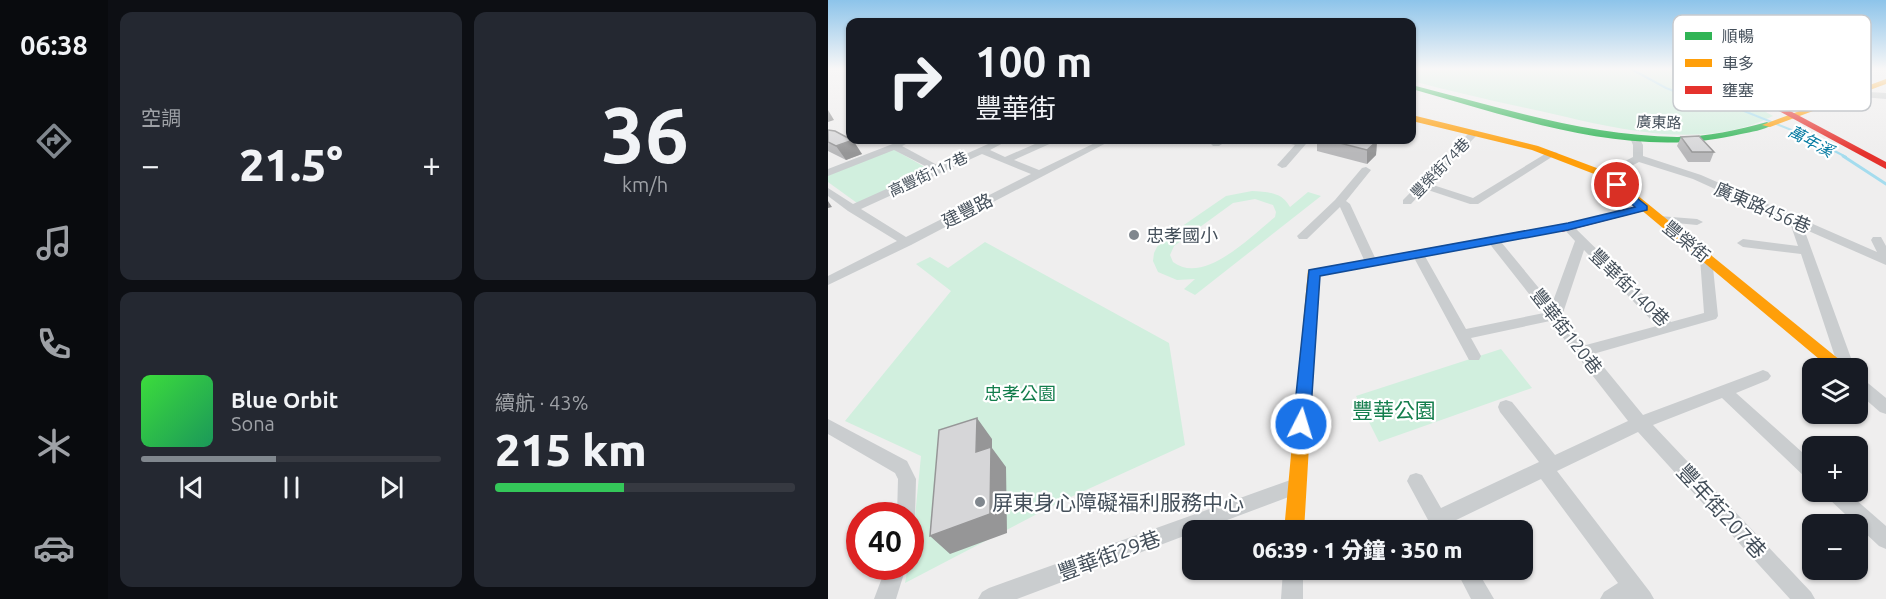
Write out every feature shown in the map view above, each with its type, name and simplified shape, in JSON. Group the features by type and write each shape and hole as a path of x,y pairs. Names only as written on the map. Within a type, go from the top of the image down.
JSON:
{"street":[{"name":"廣東路","path":"1452,97 1591,132 1635,138 1704,139 1734,135 1787,117"},
{"path":"1777,111 1886,166"},
{"path":"1787,117 1804,111"},
{"name":"豐榮街","path":"1416,119 1553,153 1582,163 1606,175 1827,358"},
{"name":"豐榮街74巷","path":"1407,202 1473,134"},
{"path":"1606,175 1638,158 1638,145 1635,138"},
{"path":"828,172 899,144"},
{"name":"高豐街117巷","path":"852,208 995,144"},
{"path":"1006,160 1042,144"},
{"name":"建豐路","path":"828,282 1099,144"},
{"path":"1281,165 1301,144"},
{"path":"894,146 938,169"},
{"path":"981,150 1039,174"},
{"path":"1423,185 1474,202 1553,153"},
{"name":"廣東路456巷","path":"1638,158 1697,177 1886,259"},
{"path":"1303,236 1339,202 1366,170"},
{"path":"828,191 907,242"},
{"path":"1339,202 1344,204 1371,262"},
{"path":"1294,520 1313,273 1568,226 1643,208"},
{"path":"1659,219 1697,222"},
{"path":"1795,220 1843,358"},
{"name":"豐華街140巷","path":"1568,226 1668,329 1711,316 1706,258"},
{"name":"豐華街120巷","path":"1493,240 1641,423"},
{"path":"1462,335 1555,315 1581,240"},
{"path":"1877,240 1886,259"},
{"path":"1743,243 1806,251"},
{"path":"1418,254 1474,356"},
{"path":"1582,352 1668,329"},
{"path":"1450,520 1548,467 1641,423 1763,376"},
{"path":"1724,391 1802,463"},
{"path":"1868,392 1886,407"},
{"path":"1506,407 1638,592 1611,599"},
{"name":"豐年街207巷","path":"1641,423 1804,599"},
{"path":"828,426 901,467 907,479 906,502"},
{"path":"1416,481 1438,520"},
{"name":"豐華街29巷","path":"995,598 1296,486"},
{"path":"1845,502 1886,539"},
{"path":"885,599 892,580"},
{"path":"1292,599 1293,580"},
{"path":"1472,580 1483,599"}],"green space":[{"path":"1479,97 1673,97 1673,111 1764,111 1773,116 1745,127 1717,133 1687,135 1628,130"},
{"path":"893,149 930,170 857,203 828,182 828,175"},
{"path":"1252,191 1269,193 1283,198 1290,207 1308,192 1321,196 1195,295 1184,289 1195,279 1177,280 1158,272 1153,261 1154,253 1162,240 1226,196","holes":["1255,199 1273,205 1276,212 1275,217 1241,245 1213,263 1199,268 1185,268 1173,262 1170,255 1174,246 1233,203"]},
{"name":"忠孝公園","path":"985,242 1169,343 1185,445 1062,501 924,573 924,502 916,502 921,456 845,421 951,291 916,264 930,257 948,268"},
{"name":"豐華公園","path":"1501,349 1532,388 1379,442 1356,396"}],"building":[{"path":"828,130 846,137 846,142 836,146 828,142"},
{"path":"1699,136 1714,152 1692,152 1681,137"},
{"path":"1344,144 1374,144 1367,150"},
{"path":"977,418 976,452 991,447 990,514 930,536 939,430"}],"waterway":[{"name":"萬年溪","path":"1744,111 1804,135 1846,157"},
{"name":"萬年溪","path":"1843,156 1886,184"}],"traffic: fast":[{"path":"1448,97 1588,132 1633,138 1678,140 1723,136 1767,125"}],"traffic: slow":[{"path":"1767,125 1805,111"},
{"path":"1416,119 1535,148 1606,175 1828,358"},
{"path":"1295,520 1313,273 1562,228"}],"traffic: jam":[{"path":"1783,111 1886,166"},
{"path":"1562,228 1643,208"}],"place":[{"name":"忠孝國小","path":"1134,235"},
{"name":"屏東身心障礙福利服務中心","path":"980,502"}],"route":[{"path":"1301,424 1313,273 1568,226 1643,208 1617,185"}]}
